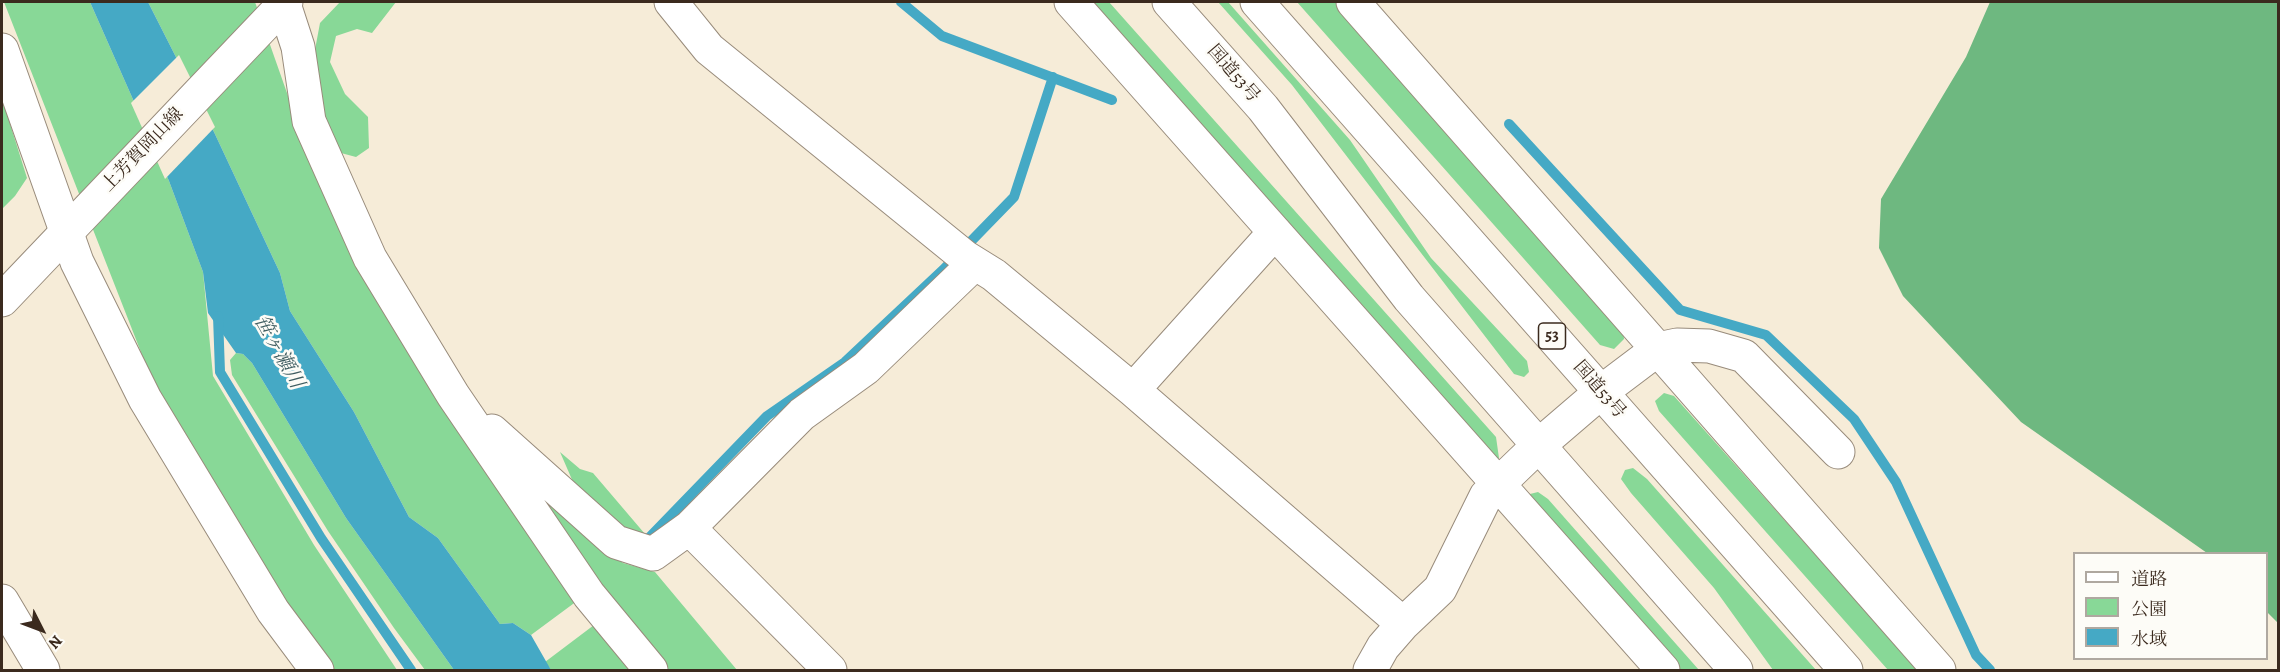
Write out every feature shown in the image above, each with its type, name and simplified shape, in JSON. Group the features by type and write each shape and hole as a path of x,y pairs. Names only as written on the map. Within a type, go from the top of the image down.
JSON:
{"main road":[{"path":"671,2 709,49 965,257 994,275 1132,390 1403,624"},
{"path":"1071,2 1663,670"},
{"name":"国道53号","path":"1169,2 1263,108 1409,298 1736,670"},
{"name":"国道53号","path":"1257,2 1845,670"},
{"path":"1353,2 1939,670"},
{"path":"280,8 298,47 309,121 370,258 453,395 589,595 651,670"},
{"name":"上芳賀岡山線","path":"2,300 280,8"},
{"path":"2,50 46,178 74,223 77,262 146,399 273,611 317,670"},
{"path":"1132,390 1275,232"},
{"path":"453,395 616,542 653,554 689,528 802,414 866,368 965,257"},
{"path":"1370,670 1383,648 1403,624 1440,590 1486,496 1538,446 1601,392 1658,349 1677,345 1709,346 1744,356 1838,452"},
{"path":"689,528 830,670"},
{"path":"2,601 43,670"}],"green space":[{"path":"4,2 90,2 169,181 203,272 213,376 314,545 397,670 329,670 283,603 155,388"},
{"path":"148,2 255,2 300,130 581,598 531,635 513,623 500,624 438,538 409,517 354,412 290,311 280,273 214,132"},
{"path":"340,2 396,2 372,33 357,29 336,36 330,62 345,94 368,117 369,148 356,157 341,153 320,121 311,71 320,23"},
{"path":"1089,2 1109,2 1496,437 1499,458 1495,463"},
{"path":"1218,2 1228,2 1350,140 1431,258 1527,361 1529,372 1524,377 1514,374 1292,85"},
{"path":"1297,2 1337,2 1623,327 1624,339 1614,349 1600,345"},
{"path":"1990,2 2278,2 2278,623 2268,613 2268,552 2206,552 2021,422 1903,296 1879,248 1881,199 1966,57"},
{"path":"2,98 27,178 15,196 2,209"},
{"path":"236,353 243,354 252,363 346,518 454,670 425,670 394,628 328,531 232,375 230,360"},
{"path":"1664,393 1674,396 1918,670 1888,670 1659,411 1655,401"},
{"path":"497,440 623,563 655,572 737,670 662,670"},
{"path":"560,452 580,469 593,473 645,534 638,541 580,498"},
{"path":"1633,468 1647,479 1816,670 1773,670 1714,588 1621,479 1625,470"},
{"path":"1538,492 1548,499 1699,670 1676,670 1522,496"},
{"path":"598,622 638,670 551,670 545,662"}],"water":[{"name":"笹ヶ瀬川","path":"90,2 148,2 214,132 280,273 290,311 354,412 409,517 438,538 500,624 513,623 531,635 551,670 454,670 346,518 252,363 243,354 236,353 208,313 203,272 169,181"}],"pier":[{"path":"179,55 215,127 165,179 131,103"}],"waterway":[{"path":"901,2 942,36 1112,100"},
{"path":"645,542 767,416 845,362 943,270 1014,197 1053,77"},
{"path":"1509,124 1680,310 1766,335 1854,419 1896,482 1976,655 1990,670"},
{"path":"218,316 220,372 321,538 411,670"}]}
